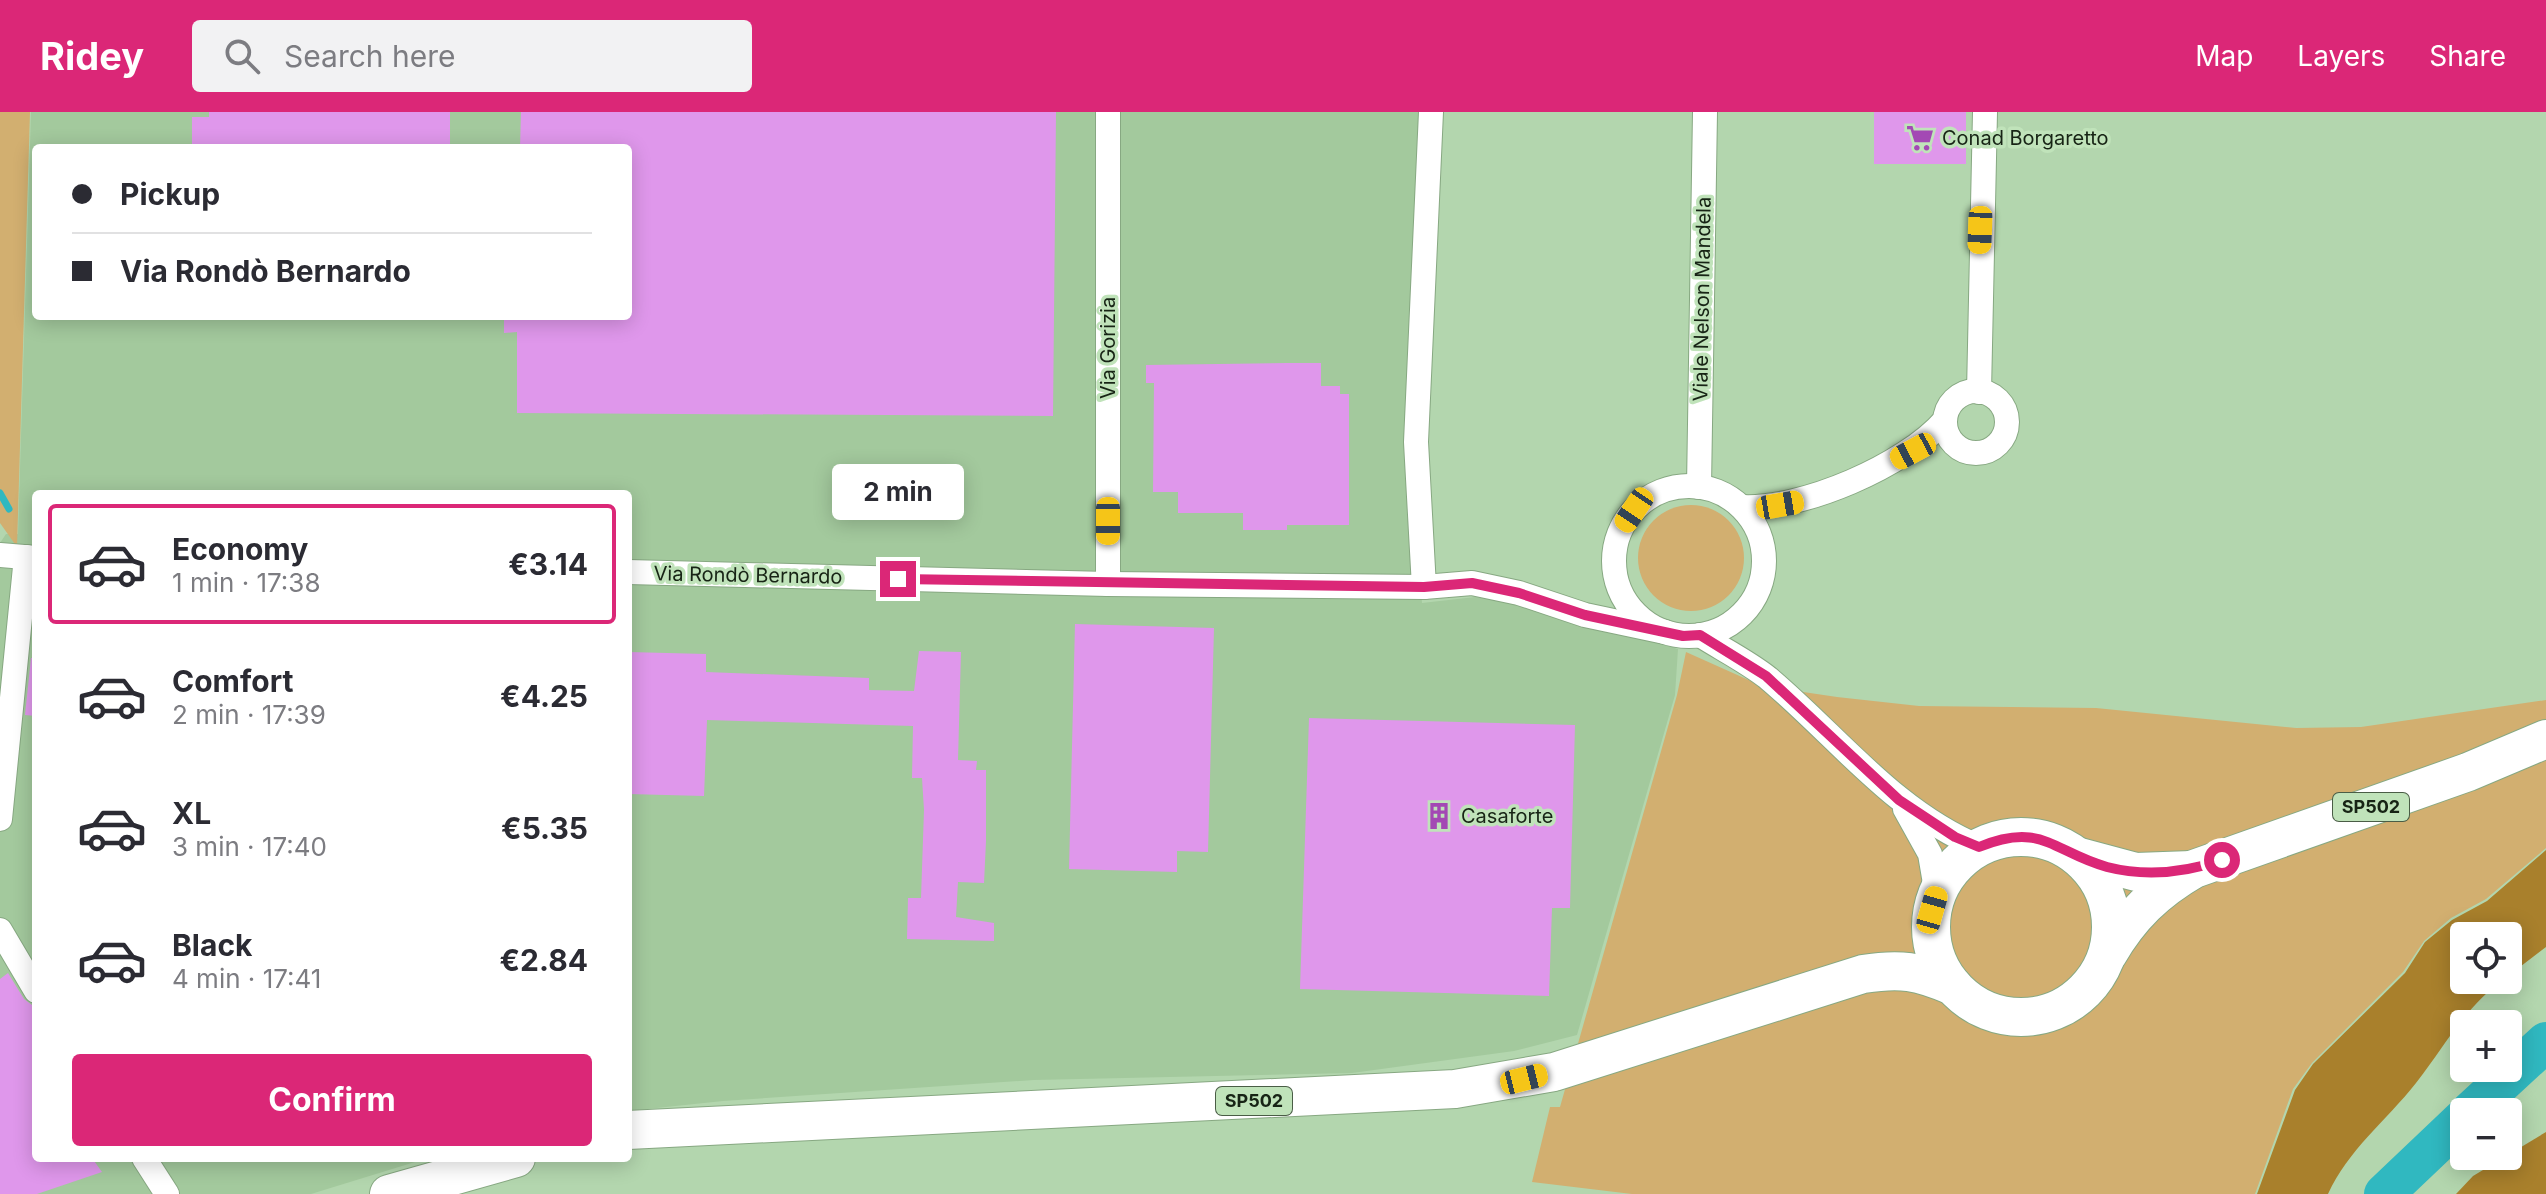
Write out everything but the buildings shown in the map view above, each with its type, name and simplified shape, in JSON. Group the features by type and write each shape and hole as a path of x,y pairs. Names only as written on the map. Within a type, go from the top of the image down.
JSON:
{"main road":[{"name":"SP502","path":"1934,902 1931,935 1936,958 1953,986 1971,1002 1992,1012 2015,1017 2038,1016 2080,996 2096,978 2142,905 2194,869 2468,772 2546,739"},
{"name":"SP502","path":"1863,974 1889,955 1934,902 1954,867 1979,847 1996,840 2031,837 2065,847 2080,857 2136,872 2194,869"},
{"name":"SP502","path":"2080,857 2100,883 2111,914 2107,957"},
{"name":"SP502","path":"632,1129 1376,1095 1483,1086 1554,1072 1863,974 1893,970 1922,972 1953,986"},
{"path":"389,1194 502,1162"}],"street":[{"name":"Via Gorizia","path":"1108,112 1108,584"},
{"path":"1424,587 1416,442 1431,112"},
{"name":"Viale Nelson Mandela","path":"1699,487 1705,112"},
{"path":"1979,392 1979,268 1985,112"},
{"path":"1742,507 1764,508 1796,502 1913,451 1945,420 1952,402 1969,392 1979,392 1998,400 2004,409 2006,429 1996,446 1977,453 1958,447 1950,440 1945,420"},
{"path":"1675,487 1699,487 1722,493 1742,507 1756,525 1763,547 1764,570 1758,592 1745,612 1727,626 1700,635 1665,632 1635,613 1616,577 1615,553 1628,520 1653,496 1675,487"},
{"path":"0,555 31,558 0,819"},
{"name":"Via Rondò Bernardo","path":"632,572 1108,584 1424,587 1472,583 1519,593 1585,615 1665,632"},
{"path":"1700,635 1766,676 1899,800 1955,837 1979,847"},
{"path":"1899,800 1930,854 1934,902"},
{"path":"0,930 32,984"},
{"path":"147,1162 167,1194"}],"shaded area":[{"path":"0,112 30,112 17,547 0,523"},
{"path":"31,112 1424,112 1410,443 1422,603 1475,597 1519,603 1678,649 1675,695 1577,1035 1514,1051 1352,1073 1034,1080 723,1101 632,1111 632,490 32,490 32,1162 415,1162 311,1194 0,1194 0,543 6,534 18,534"},
{"path":"1691,505 1711,509 1728,521 1740,538 1744,558 1740,578 1728,595 1711,607 1691,611 1671,607 1654,595 1642,578 1638,558 1642,538 1654,521 1671,509"},
{"path":"1686,652 1762,686 1837,697 1919,706 2096,708 2296,728 2361,727 2546,700 2546,848 2486,899 2451,918 2424,941 2403,972 2312,1063 2293,1089 2255,1194 1632,1194 1532,1182 1550,1107 1560,1107 1677,695"},
{"path":"2546,850 2546,947 2522,965 2522,922 2450,922 2450,994 2486,994 2471,1010 2450,1010 2450,1037 2416,1083 2346,1163 2328,1194 2257,1194 2295,1090 2313,1064 2405,973 2425,942 2452,920 2487,901"},
{"path":"2546,1132 2546,1194 2456,1194 2483,1170 2522,1170 2522,1146"}],"waterway":[{"path":"0,493 9,509"},
{"path":"2485,1098 2546,1042"},
{"path":"2384,1194 2450,1131"}],"place":[{"name":"Conad Borgaretto","path":"1920,138"},
{"name":"Casaforte","path":"1439,816"}],"route":[{"path":"898,579 1424,587 1472,583 1519,593 1585,615 1683,636 1700,635 1766,676 1899,800 1955,837 1979,847 1996,840 2031,837 2065,847 2080,857 2107,867 2136,872 2165,873 2194,869 2222,860"}]}
